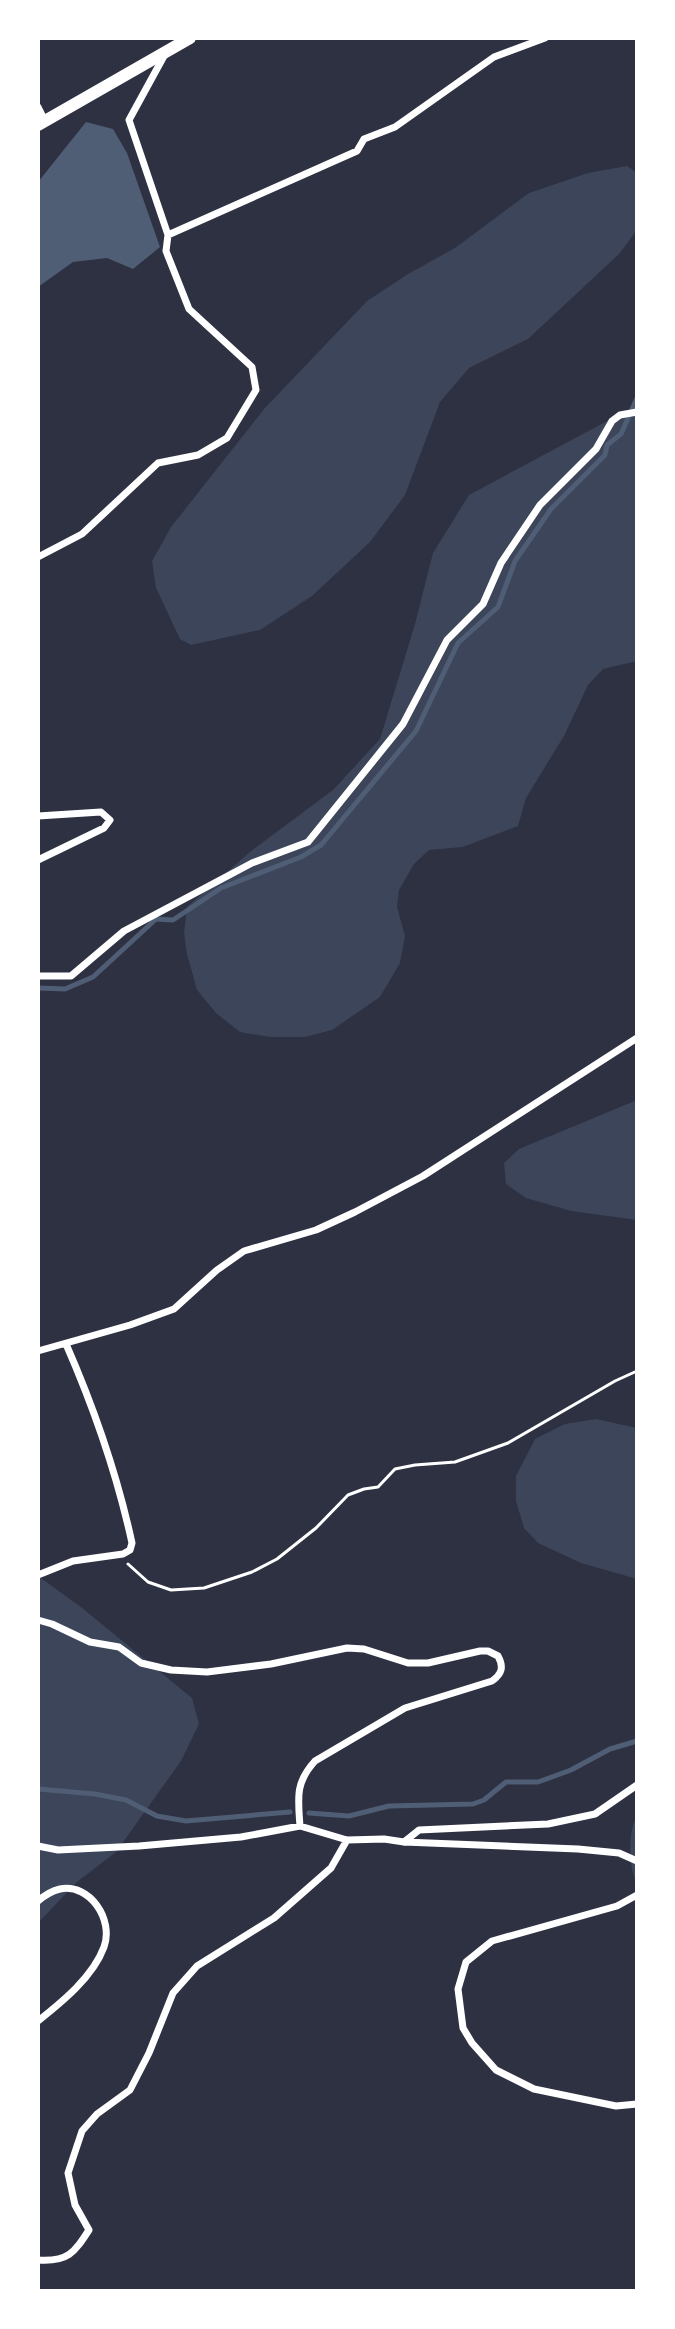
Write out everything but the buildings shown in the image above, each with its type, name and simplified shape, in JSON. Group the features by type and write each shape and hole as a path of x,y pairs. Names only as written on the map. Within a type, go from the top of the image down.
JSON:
{"main road":[{"path":"42,123 190,38"}],"street":[{"path":"168,235 357,151 364,139 395,127 494,57 545,38"},
{"path":"38,557 82,534 158,463 198,455 227,438 256,390 252,367 189,309 166,251 168,235 129,120 166,52"},
{"path":"38,107 42,123"},
{"path":"38,976 71,976 124,931 252,863 308,842 403,724 447,640 483,604 501,563 540,505 596,449 612,421 620,415 637,412"},
{"path":"38,816 101,812 110,820 104,828 38,860"},
{"path":"38,1351 174,1309 217,1270 244,1251 316,1230 423,1176 637,1038"},
{"path":"38,1575 73,1561 123,1554 130,1550 132,1543 122,1494 85,1388 66,1344"},
{"path":"38,1620 90,1642 119,1647 141,1663 171,1670 207,1672 271,1664 347,1648 364,1649 408,1663 428,1663 480,1651 498,1656 502,1668 492,1681 405,1708 315,1761 300,1782 300,1826"},
{"path":"404,1842 419,1830 548,1824 595,1814 637,1785"},
{"path":"38,1846 58,1850 139,1846 241,1837 300,1826 347,1840 384,1839 578,1849 619,1853 637,1861"},
{"path":"38,2260 54,2261 74,2253 89,2230 75,2205 68,2173 82,2131 97,2114 130,2090 173,1993 197,1966 274,1918 331,1868 347,1840"},
{"path":"38,1901 59,1889 80,1891 93,1899 106,1926 105,1945 94,1968 38,2021"},
{"path":"637,1895 617,1906 492,1941 466,1962 458,1989 463,2028 496,2070 534,2089 616,2106 637,2104"}],"path":[{"path":"123,1554 126,1562 148,1582 171,1590 204,1588 252,1572 277,1559 316,1528 348,1495 378,1487 395,1469 455,1462 508,1443 637,1371"}],"shaded area":[{"path":"86,122 113,129 127,153 160,247 133,269 107,258 73,262 38,287 38,182"},
{"path":"627,166 637,173 637,230 619,254 528,339 469,368 440,402 405,495 370,542 312,596 260,630 191,645 180,639 156,588 152,561 171,527 264,409 367,301 455,248 529,193 588,173"},
{"path":"637,405 637,661 603,669 588,685 564,736 526,798 518,826 463,847 429,850 414,864 399,890 397,907 405,936 400,963 380,997 332,1030 305,1037 270,1037 240,1032 216,1013 197,990 184,933 187,907 251,851 333,790 380,739 433,553 469,495"},
{"path":"637,1100 637,1220 571,1211 526,1198 506,1184 504,1163 519,1149"},
{"path":"596,1419 637,1428 637,1579 581,1563 538,1543 524,1528 516,1501 516,1476 535,1439 565,1424"},
{"path":"38,1576 81,1607 192,1698 199,1724 181,1761 116,1852 77,1882 38,1923"},
{"path":"637,1816 637,1882 630,1849"}],"waterway":[{"path":"38,988 65,989 93,977 156,919 173,920 221,888 301,857 321,845 416,731 458,643 498,607 515,561 551,509 605,455 607,445 621,434 637,398"},
{"path":"309,1813 349,1816 389,1806 473,1804 484,1800 506,1782 538,1782 571,1770 610,1749 637,1741"},
{"path":"38,1789 126,1800 157,1816 186,1821 290,1812"}]}
